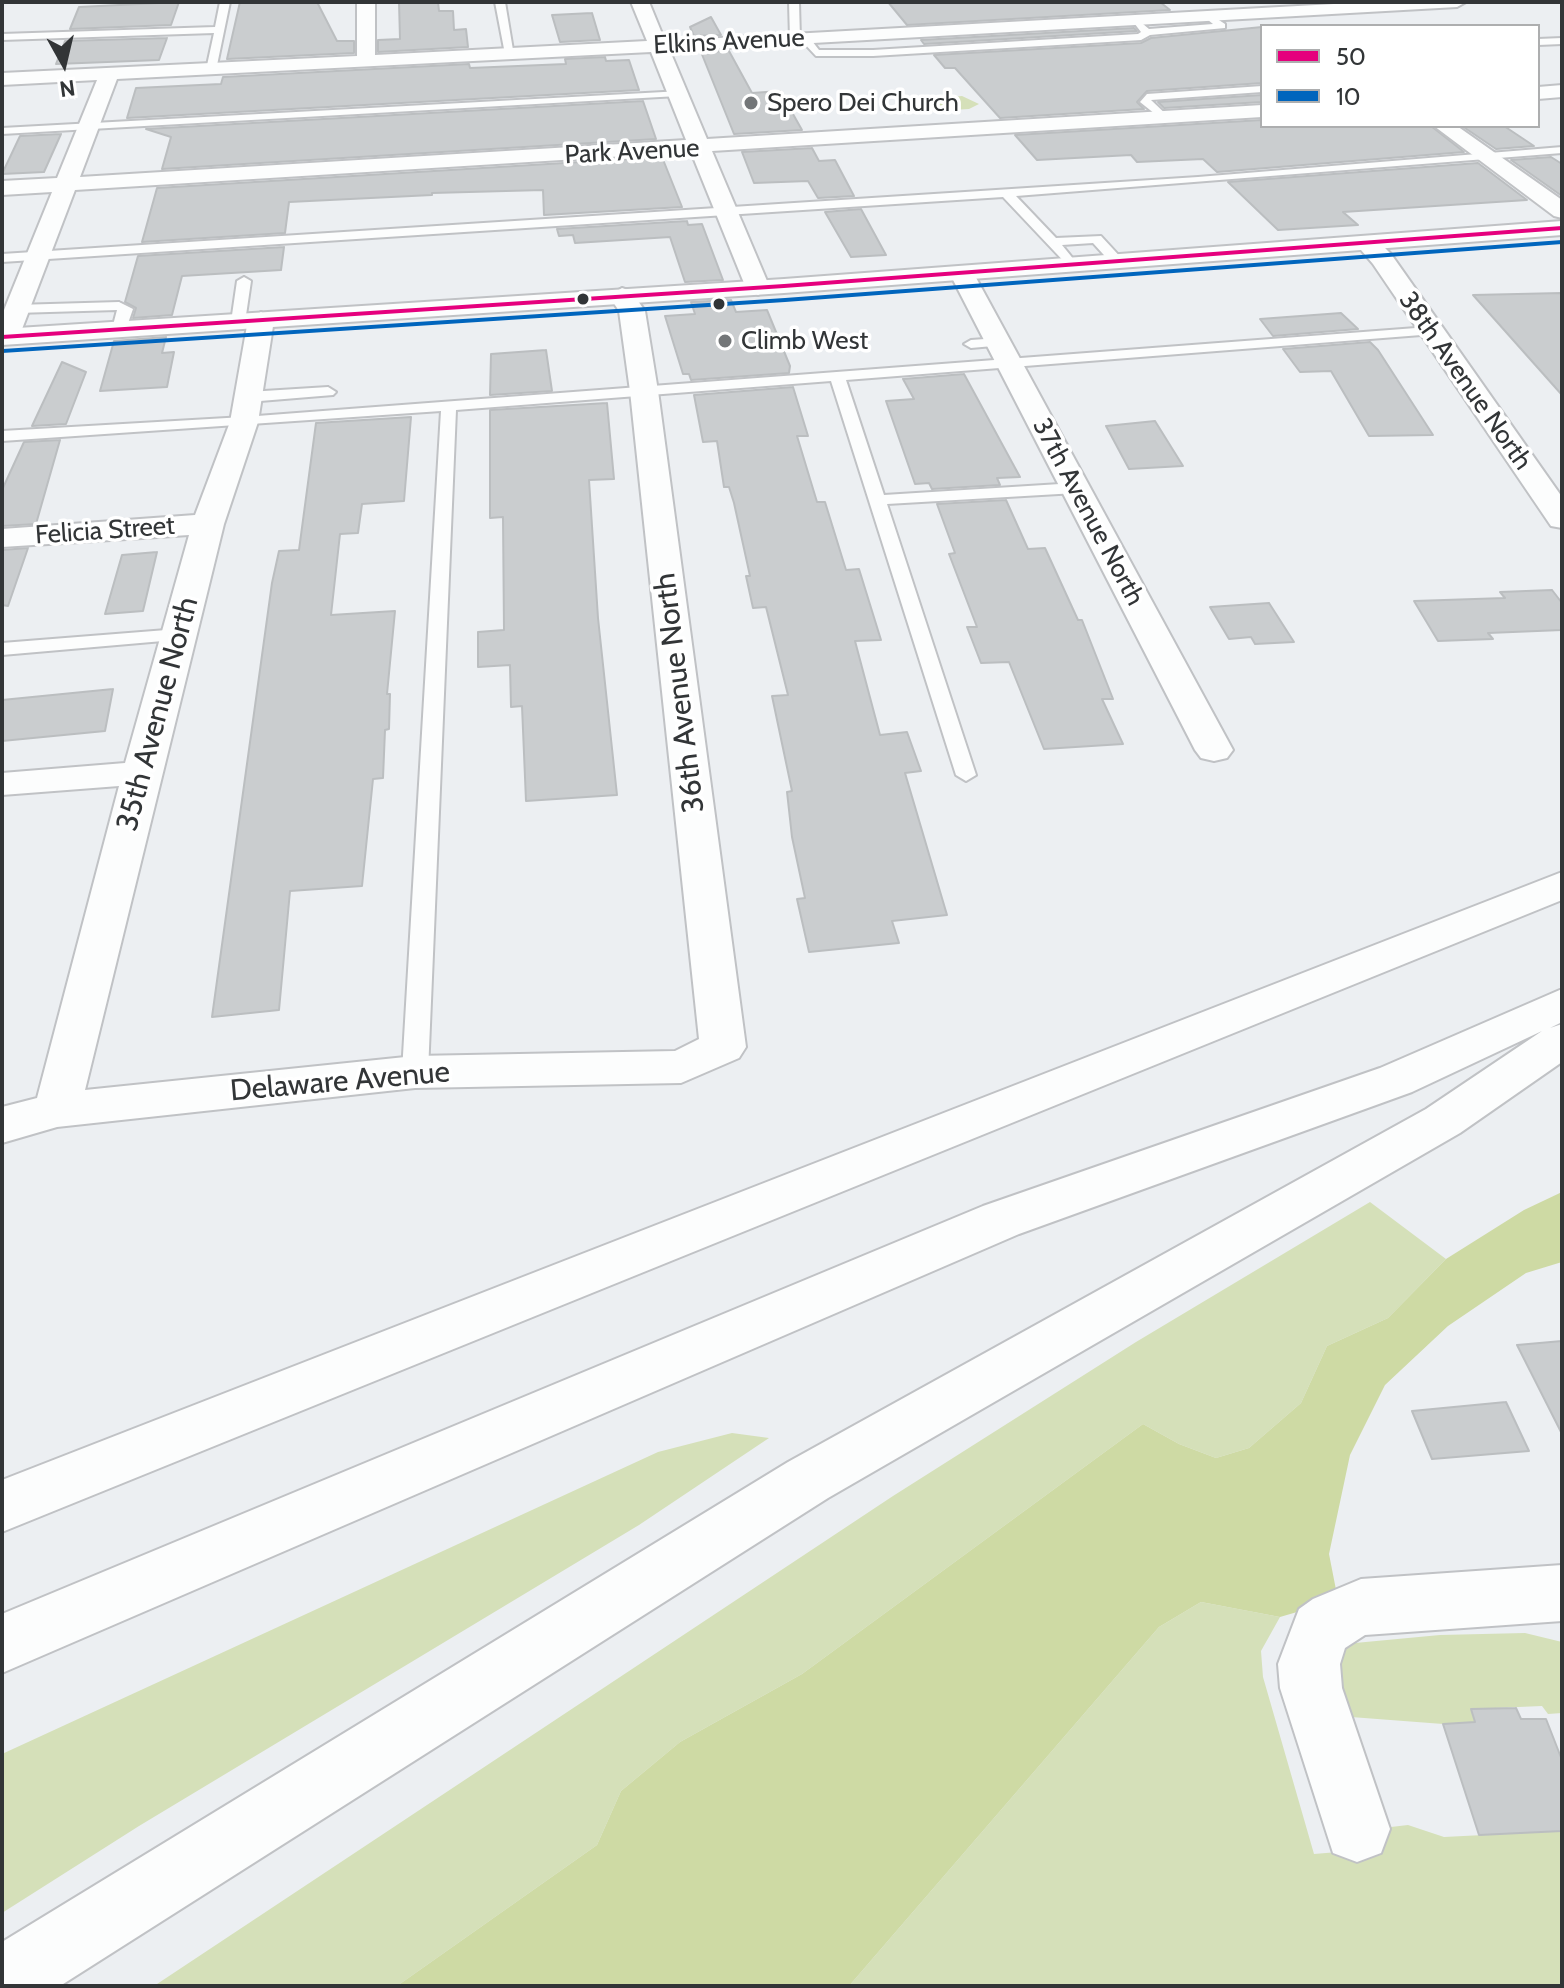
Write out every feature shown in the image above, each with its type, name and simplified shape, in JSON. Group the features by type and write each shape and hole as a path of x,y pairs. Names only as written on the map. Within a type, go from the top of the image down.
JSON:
{"main road":[{"path":"366,2 366,61"},
{"path":"640,2 758,288"},
{"name":"Elkins Avenue","path":"2,79 970,31 1141,26 1273,7 1457,2"},
{"path":"1273,7 1298,24"},
{"path":"950,10 970,31"},
{"path":"109,74 68,184 35,256 4,337 962,274 1562,228"},
{"path":"1540,93 1562,91"},
{"name":"Park Avenue","path":"2,188 701,148 1260,111"},
{"path":"1447,128 1562,211"},
{"name":"38th Avenue North","path":"1367,243 1382,259 1562,519"},
{"name":"37th Avenue North","path":"962,274 993,349 1076,488 1214,750"},
{"name":"36th Avenue North","path":"622,296 632,311 644,391 723,1047 681,1067"},
{"name":"35th Avenue North","path":"57,1110 141,773 208,524 246,409 250,321"},
{"name":"Felicia Street","path":"2,538 208,524"},
{"path":"2,784 141,773"},
{"path":"2,1506 1562,885"},
{"path":"2,1644 1001,1220 1396,1080 1562,1004"},
{"path":"2,1982 808,1480 1443,1121 1562,1040"},
{"name":"Delaware Avenue","path":"2,1125 57,1110 415,1072 681,1067"},
{"path":"2,1475 479,1316"},
{"path":"1357,1829 1311,1688 1309,1664 1321,1630 1335,1619 1361,1607 1562,1593"}],"lane":[{"path":"211,70 225,2"},
{"path":"500,2 510,54"},
{"path":"794,2 800,39 816,53 834,55 1134,38 1141,26"},
{"path":"2,37 220,30"},
{"path":"1540,42 1562,41"},
{"path":"1165,119 1145,102 1147,97 1260,89"},
{"path":"2,131 678,93"},
{"path":"2,258 1198,181 1562,150"},
{"path":"1006,193 1072,266"},
{"path":"1053,242 1096,239 1118,262"},
{"path":"244,281 250,321"},
{"path":"16,309 119,306 126,309 119,329"},
{"path":"2,436 246,409 449,405 837,376 993,349 1429,331"},
{"path":"837,376 966,775"},
{"path":"246,409 328,392"},
{"path":"415,1072 449,405"},
{"path":"877,500 1076,488"},
{"path":"2,649 179,635"}],"green space":[{"path":"962,96 979,104 969,109 919,112 911,110 904,101"},
{"path":"1562,1192 1562,1262 1526,1273 1448,1326 1385,1385 1350,1455 1329,1554 1338,1600 1280,1617 1201,1602 1159,1627 849,1986 397,1986 597,1845 621,1791 680,1742 802,1674 1143,1424 1179,1444 1216,1458 1249,1448 1301,1403 1327,1346 1388,1318 1446,1259 1524,1210"},
{"path":"1370,1202 1446,1259 1388,1318 1327,1346 1301,1403 1249,1448 1216,1458 1179,1444 1143,1424 802,1674 680,1742 621,1791 597,1845 397,1986 154,1986 893,1496 1136,1342"},
{"path":"732,1433 769,1438 639,1525 139,1826 2,1913 2,1754 658,1452"},
{"path":"1201,1602 1280,1617 1261,1651 1263,1677 1314,1854 1362,1850 1391,1827 1408,1825 1444,1837 1562,1831 1562,1986 849,1986 1159,1627"},
{"path":"1525,1633 1562,1642 1562,1713 1548,1714 1542,1706 1471,1709 1475,1722 1443,1724 1351,1717 1343,1705 1334,1657 1355,1643 1440,1635"}],"building":[{"path":"179,2 171,25 70,29 79,7"},
{"path":"240,2 317,2 337,41 354,41 354,53 227,59"},
{"path":"399,2 438,2 439,11 453,11 454,30 466,29 468,47 378,52 378,40 400,39"},
{"path":"888,2 1160,2 1170,10 907,25"},
{"path":"592,13 600,40 560,42 552,15"},
{"path":"711,17 721,35 694,36 690,27"},
{"path":"1260,27 1260,83 1147,91 1137,102 1144,109 1000,118 955,68 945,68 934,55 1141,43 1151,38"},
{"path":"1134,28 1137,31 924,44 921,40"},
{"path":"167,38 159,60 56,64 65,41"},
{"path":"729,51 752,93 780,91 802,130 734,134 701,52"},
{"path":"605,57 606,61 629,60 639,90 127,118 136,88 221,84 223,77 469,64 470,68 566,64 565,59"},
{"path":"1260,95 1260,102 1164,108 1158,102"},
{"path":"643,101 656,139 162,169 171,137 146,129"},
{"path":"1260,120 1260,128 1434,128 1464,152 1217,172 1203,159 1137,162 1131,155 1037,160 1015,135"},
{"path":"1465,128 1507,128 1534,146 1496,149"},
{"path":"61,134 44,172 2,174 20,136"},
{"path":"812,148 819,161 835,160 854,196 818,198 808,181 754,183 742,152"},
{"path":"662,157 682,207 544,215 543,190 289,202 285,233 142,242 157,188"},
{"path":"1551,157 1562,164 1562,196 1511,160"},
{"path":"1478,163 1527,200 1343,212 1358,225 1278,230 1228,182"},
{"path":"861,209 886,255 851,257 825,212"},
{"path":"687,221 688,225 702,224 723,280 685,282 670,237 575,243 573,235 559,236 557,229"},
{"path":"284,247 281,270 182,276 172,315 133,318 136,308 125,302 138,256"},
{"path":"1562,293 1562,395 1473,295"},
{"path":"731,300 736,312 767,310 790,366 789,373 691,380 689,374 683,374 665,316 695,314 691,302"},
{"path":"1341,313 1358,329 1273,336 1260,319"},
{"path":"166,337 162,353 174,352 167,387 100,391 114,341"},
{"path":"1370,342 1433,435 1369,436 1331,371 1300,372 1283,349"},
{"path":"546,350 552,391 490,395 491,354"},
{"path":"62,362 86,372 66,424 32,426"},
{"path":"964,374 1020,477 997,478 1000,485 932,489 929,483 915,484 886,401 914,399 903,379"},
{"path":"793,387 808,436 797,436 817,502 825,502 846,570 859,569 881,640 855,641 880,735 907,732 921,771 905,773 947,915 892,921 899,943 809,952 797,899 805,898 792,837 787,792 792,791 772,696 788,695 766,607 753,608 746,576 750,576 734,503 729,487 724,487 717,441 703,442 694,395"},
{"path":"607,403 614,479 589,480 598,618 617,795 526,801 522,706 511,707 510,665 478,667 478,632 504,630 503,517 490,518 490,410"},
{"path":"411,417 404,501 362,504 358,533 340,534 331,615 395,611 387,694 390,694 389,729 385,730 383,778 373,779 362,886 290,891 279,1010 212,1017 272,583 279,551 299,550 316,423"},
{"path":"1155,421 1183,466 1129,469 1106,426"},
{"path":"60,440 36,524 2,526 2,490 24,442"},
{"path":"1006,500 1028,549 1045,548 1078,620 1082,620 1113,699 1102,699 1123,744 1044,749 1009,662 981,663 967,627 977,627 949,554 955,553 937,504"},
{"path":"28,548 8,606 2,605 2,550"},
{"path":"157,552 143,611 105,614 122,555"},
{"path":"1552,590 1562,603 1562,630 1488,633 1493,639 1438,641 1414,601 1505,598 1500,592"},
{"path":"1269,603 1294,642 1255,644 1251,637 1229,639 1210,607"},
{"path":"113,689 105,731 2,741 2,700"},
{"path":"1562,1341 1562,1434 1517,1345"},
{"path":"1506,1402 1529,1451 1432,1459 1412,1411"},
{"path":"1516,1708 1521,1719 1546,1719 1562,1760 1562,1831 1479,1835 1443,1724 1475,1722 1471,1709"}],"transit line":[{"name":"50","path":"2,337 784,286 1562,228"},
{"name":"10","path":"3,351 785,300 1562,242"}],"place":[{"name":"Spero Dei Church","path":"751,103"},
{"name":"Climb West","path":"725,341"}]}
